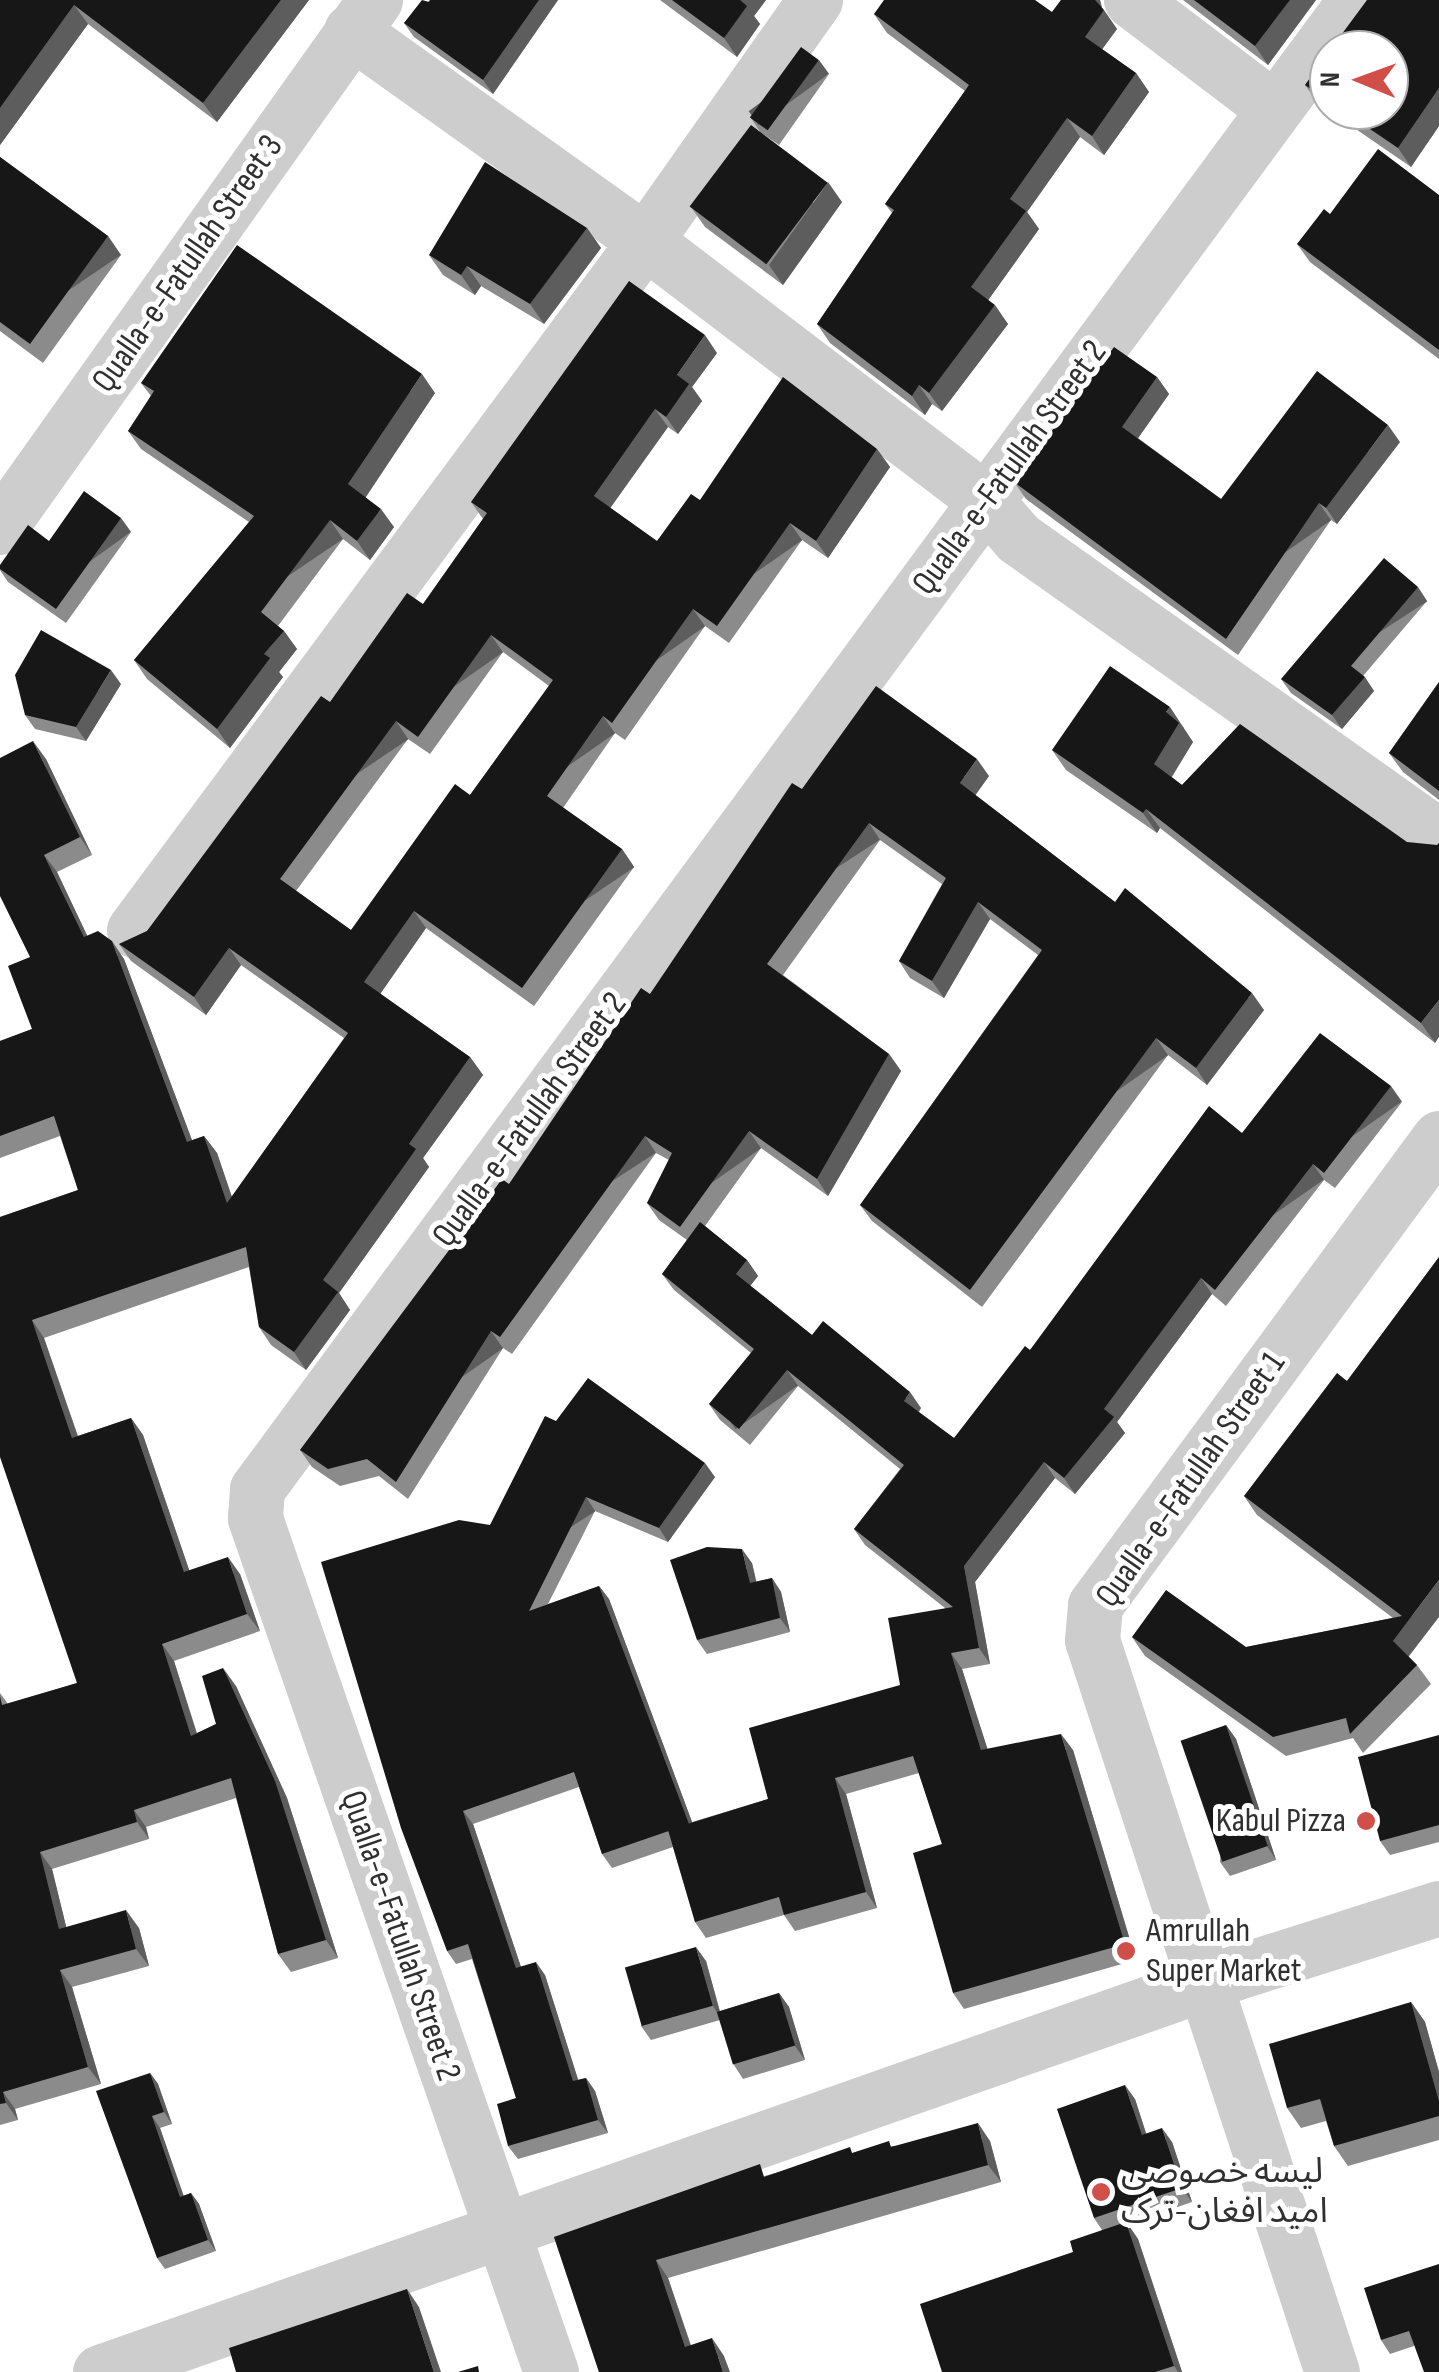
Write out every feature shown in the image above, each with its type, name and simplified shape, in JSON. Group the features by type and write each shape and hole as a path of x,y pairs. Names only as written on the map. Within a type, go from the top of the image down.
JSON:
{"street":[{"path":"134,930 645,241 815,0"},
{"path":"1131,0 1272,107"},
{"name":"Qualla-e-Fatullah Street 2","path":"551,2372 255,1518 257,1489 1354,0"},
{"path":"363,16 645,241 986,502 1018,538 1439,836"},
{"name":"Qualla-e-Fatullah Street 3","path":"0,528 363,16"},
{"name":"Qualla-e-Fatullah Street 1","path":"1332,2372 1092,1640 1095,1605 1439,1138"},
{"path":"100,2372 1202,1985 1439,1908"}],"building":[{"path":"0,0 281,0 203,103 74,5 0,108"},
{"path":"422,0 539,0 483,80 404,23"},
{"path":"672,0 740,0 747,6 724,38"},
{"path":"884,0 1035,0 1052,12 1061,0 1095,0 1104,10 1085,37 1136,73 1092,136 1067,118 1010,199 1026,211 971,287 995,305 929,393 919,385 912,396 817,324 894,210 885,204 969,85 874,14"},
{"path":"1194,0 1290,0 1255,46"},
{"path":"1367,0 1439,0 1439,88 1398,148 1371,130 1409,130 1409,30 1345,30"},
{"path":"801,47 819,60 768,130 750,117"},
{"path":"751,125 828,183 766,264 690,206"},
{"path":"1378,149 1439,195 1439,350 1297,244 1324,209 1330,214"},
{"path":"0,157 108,236 30,344 0,322"},
{"path":"485,162 587,228 530,304 467,266 461,275 429,255"},
{"path":"237,245 422,374 348,484 381,509 357,541 330,520 261,612 284,631 264,654 270,658 217,729 134,660 254,516 128,431 154,391 141,383"},
{"path":"629,281 705,335 677,375 689,384 666,417 655,409 594,496 657,541 691,494 700,500 783,377 877,449 816,541 790,523 717,626 693,609 612,723 603,716 547,796 622,849 522,988 414,911 364,982 470,1057 409,1144 416,1149 323,1280 338,1292 294,1352 259,1327 246,1247 32,1320 72,1438 131,1418 184,1572 228,1557 247,1614 162,1644 191,1736 216,1724 202,1676 223,1668 275,1781 326,1940 278,1954 231,1778 134,1810 137,1822 40,1852 59,1929 126,1910 136,1949 60,1970 88,2067 3,2092 6,2103 0,2104 0,1696 2,1705 77,1683 0,1457 0,1217 78,1190 54,1116 0,1136 0,1041 32,1029 8,966 30,957 0,896 0,758 33,741 80,837 44,855 84,937 98,931 112,941 187,1142 204,1136 227,1203 348,1033 229,948 194,997 119,944 147,931 321,696 330,702 407,593 423,604 487,513 471,502","holes":["491,635 553,680 470,795 455,784 351,930 280,879 396,721 418,737"]},
{"path":"1114,347 1157,377 1122,427 1221,499 1317,371 1388,425 1326,508 1319,503 1226,639 1014,482"},
{"path":"84,491 121,518 56,609 0,569 0,565 28,525 49,541"},
{"path":"1384,558 1418,587 1351,666 1365,677 1332,715 1281,679"},
{"path":"41,630 111,670 76,727 25,715 15,675"},
{"path":"1110,666 1170,707 1166,712 1179,723 1154,764 1182,785 1240,724 1407,842 1439,843 1439,1000 1421,1023 1146,809 1143,813 1052,750"},
{"path":"1439,682 1439,791 1389,753"},
{"path":"876,686 977,759 960,783 1115,902 1125,888 1252,993 1196,1068 1156,1038 970,1290 860,1205 1042,950 978,902 932,981 899,961 946,878 869,823 767,964 889,1054 817,1179 749,1131 680,1227 647,1203 672,1153 645,1136 500,1337 491,1331 396,1482 367,1459 328,1469 300,1450 502,1179 509,1184 641,988 650,994 792,783 802,789"},
{"path":"1320,1033 1391,1086 1324,1173 1313,1164 1215,1290 1201,1278 1104,1409 1114,1417 1064,1478 1044,1462 964,1566 979,1648 951,1653 981,1750 1061,1734 1125,1944 953,1993 913,1853 942,1844 913,1756 835,1778 866,1892 784,1915 779,1897 695,1922 668,1830 768,1799 749,1728 900,1685 888,1618 953,1607 854,1529 904,1465 787,1370 739,1429 709,1404 754,1349 662,1274 700,1222 747,1260 736,1274 812,1335 823,1321 910,1392 904,1401 954,1438 1025,1346 1030,1350 1209,1106 1242,1133"},
{"path":"1439,1257 1439,1580 1393,1641 1417,1665 1350,1734 1346,1718 1273,1737 1132,1637 1166,1590 1246,1647 1402,1616 1244,1496 1337,1373 1347,1381"},
{"path":"588,1378 705,1463 659,1528 586,1497 529,1611 599,1586 689,1824 602,1854 574,1772 463,1811 516,1968 536,1962 573,2081 586,2078 598,2120 508,2146 497,2104 516,2098 468,1944 447,1951 401,1828 321,1562 459,1520 490,1525 545,1416 556,1421"},
{"path":"707,1547 742,1549 750,1583 772,1578 780,1618 697,1640 670,1560"},
{"path":"1226,1725 1268,1846 1222,1862 1181,1741"},
{"path":"1439,1735 1439,1825 1380,1841 1358,1757"},
{"path":"696,1947 713,2006 642,2026 625,1967"},
{"path":"779,1993 795,2046 733,2065 717,2012"},
{"path":"1411,2002 1439,2101 1439,2116 1334,2146 1320,2099 1287,2108 1269,2044"},
{"path":"150,2073 164,2112 152,2116 180,2197 191,2193 208,2240 157,2258 96,2091"},
{"path":"1125,2085 1142,2135 1162,2128 1182,2188 1094,2218 1057,2109"},
{"path":"978,2123 988,2165 656,2260 685,2347 712,2338 723,2372 599,2372 554,2237 760,2164 764,2177 850,2147 852,2153 889,2141 891,2147"},
{"path":"1126,2222 1174,2366 1155,2372 942,2372 920,2304 1073,2252 1070,2241"},
{"path":"1439,2264 1439,2372 1424,2372 1409,2331 1381,2340 1364,2288"},
{"path":"407,2289 434,2372 236,2372 229,2348"},
{"path":"478,2366 479,2372 458,2372"}],"place":[{"name":"Kabul Pizza","path":"1366,1821"},
{"name":"Amrullah Super Market","path":"1126,1951"},
{"name":"لیسه خصوصی امید افغان-ترک","path":"1101,2192"}]}
